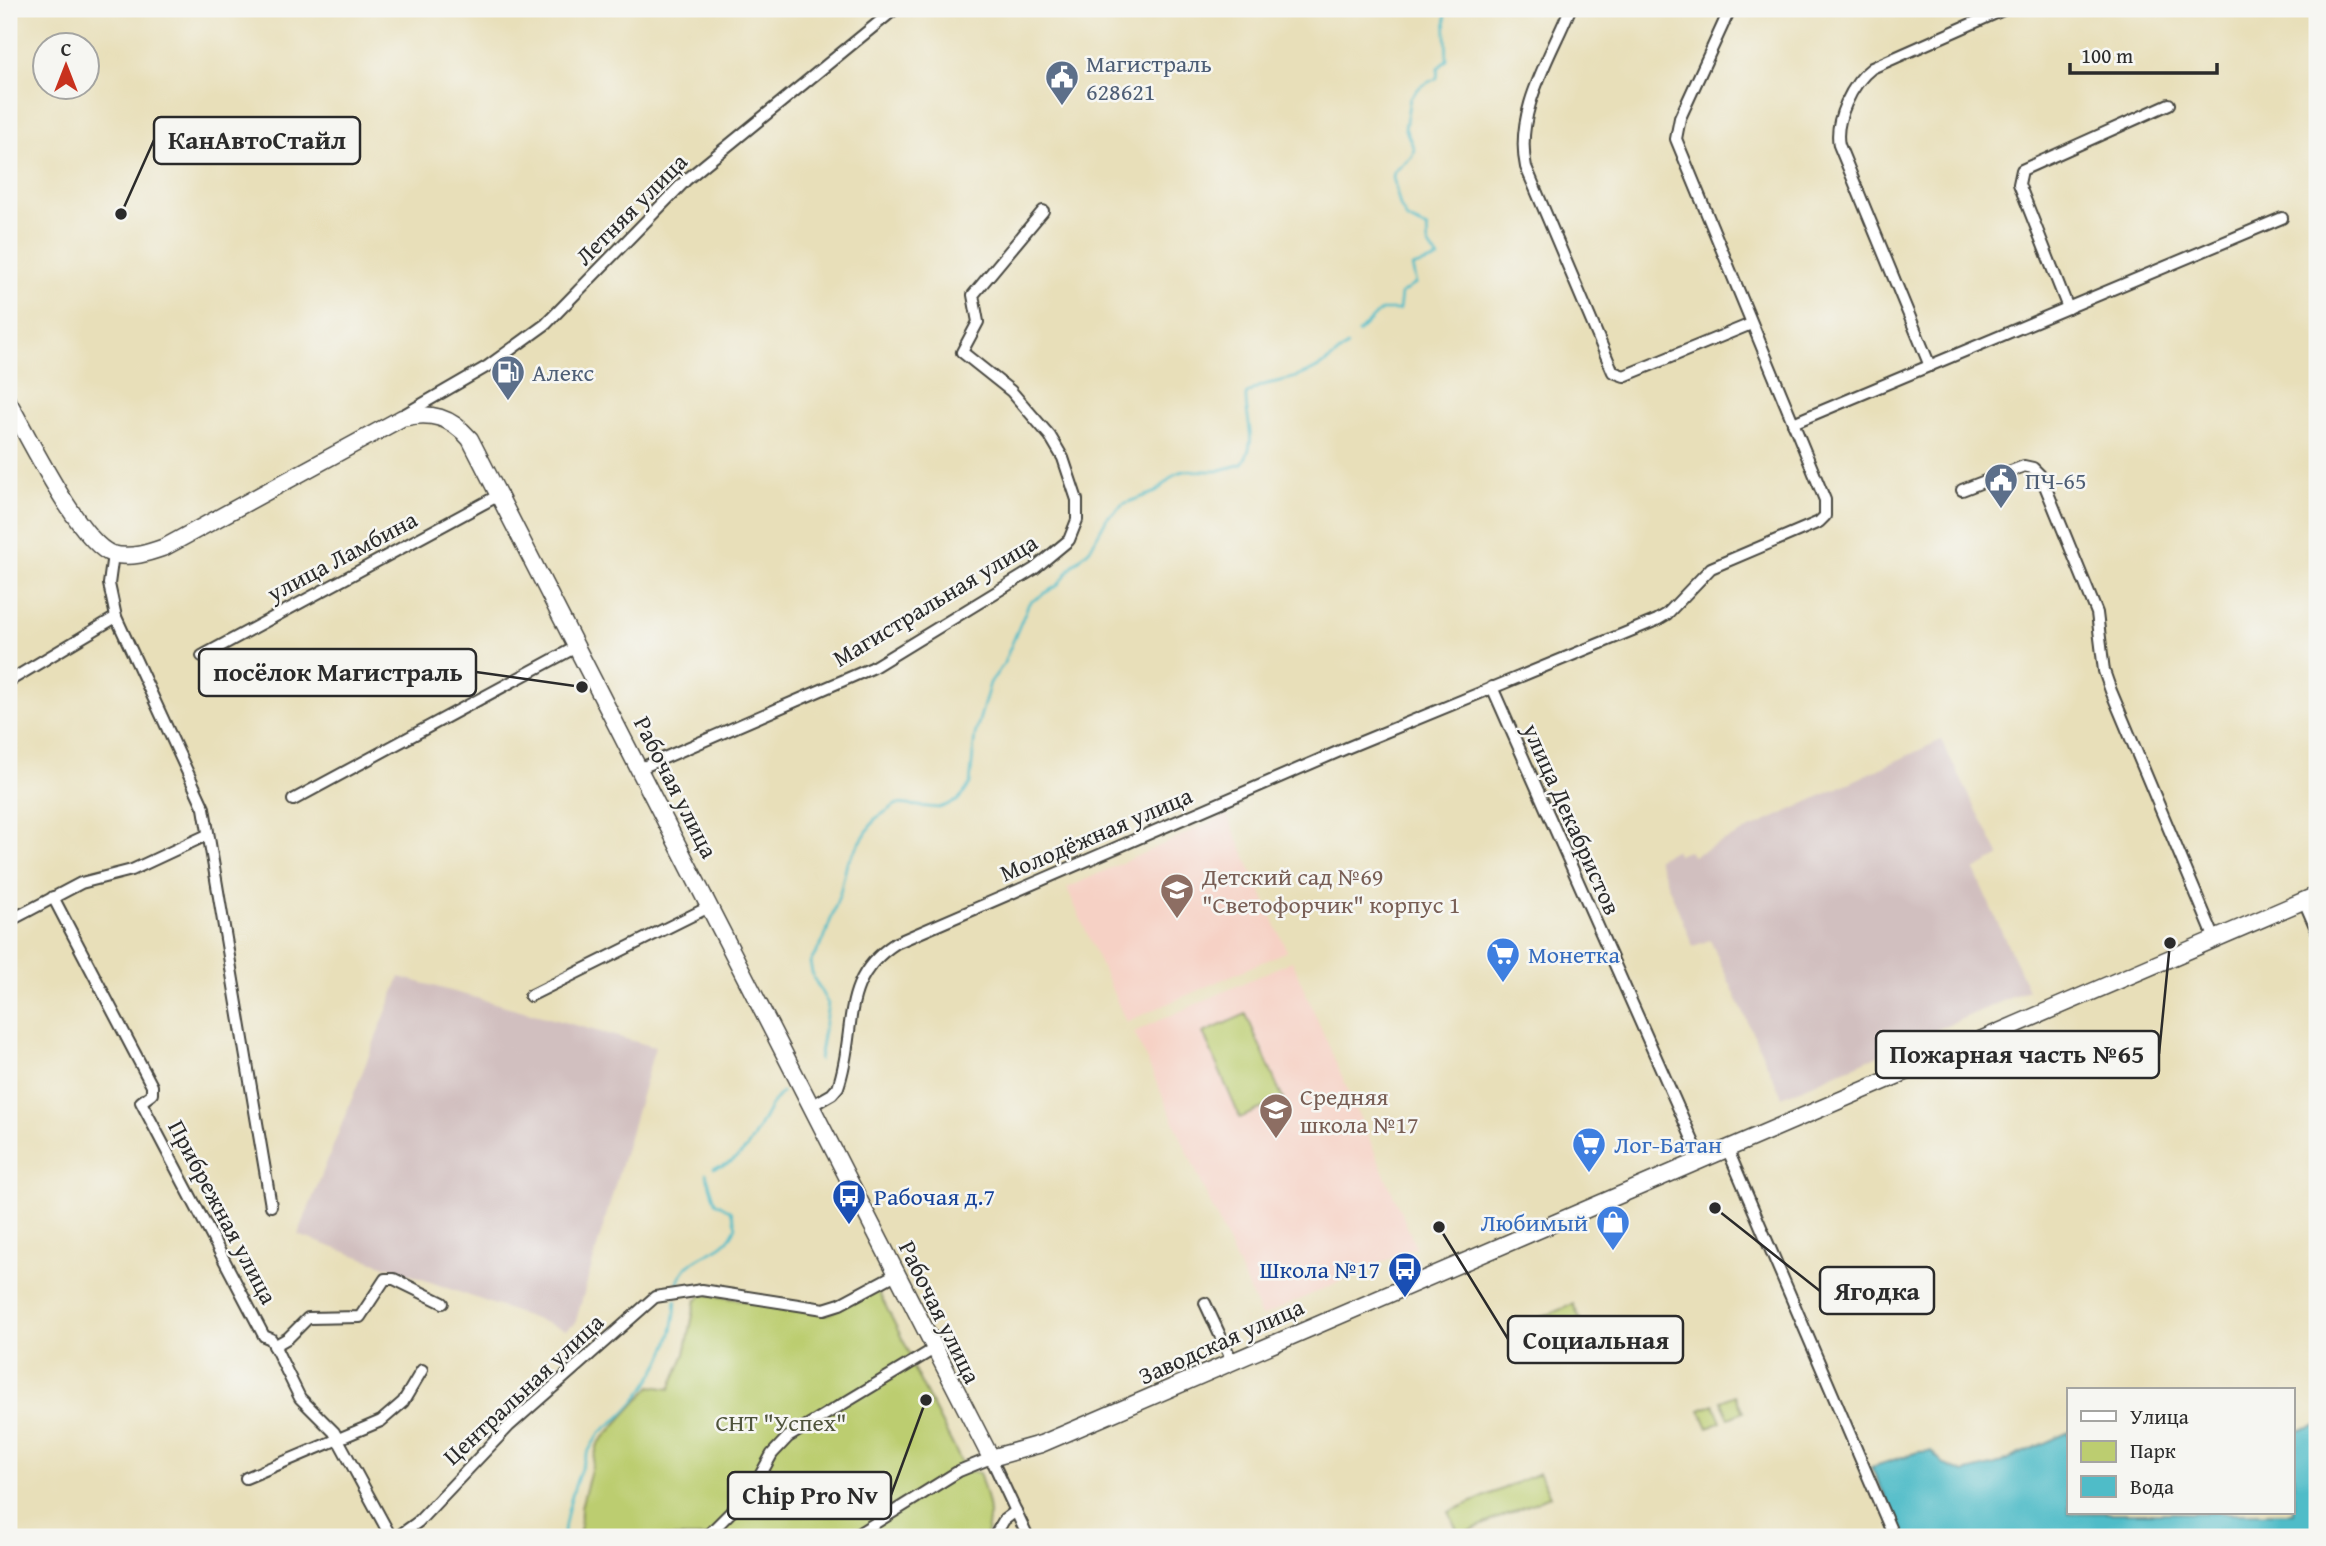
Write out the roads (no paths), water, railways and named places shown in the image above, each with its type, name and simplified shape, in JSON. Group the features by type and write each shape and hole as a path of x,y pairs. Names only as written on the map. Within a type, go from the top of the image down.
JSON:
{"street":[{"name":"Летняя улица","path":"387,423 478,372 546,324 686,180 895,9"},
{"path":"1570,9 1528,109 1523,152 1526,167 1613,372 1623,376 1751,324"},
{"path":"1730,9 1680,118 1676,139 1793,424 2283,218"},
{"path":"1930,366 1839,145 1838,124 1861,79 1872,68 2005,9"},
{"path":"2068,308 2019,184 2022,170 2169,104"},
{"name":"Магистральная улица","path":"641,768 872,668 1034,569 1069,540 1077,520 1077,500 1063,458 1050,436 1011,391 962,352 978,322 973,295 1042,211"},
{"path":"9,404 73,513 93,541 113,554 108,584 116,617 204,808 206,835 249,1063 271,1206"},
{"name":"Рабочая улица","path":"113,554 129,556 165,547 387,423 423,414 450,421 476,446 1028,1537"},
{"name":"Молодёжная улица","path":"811,1106 828,1097 838,1087 861,976 876,957 896,943 1492,687 1657,620 1667,614 1711,569 1819,522 1827,509 1825,500 1793,424"},
{"path":"1962,490 2024,466 2033,468 2041,476 2097,613 2104,671 2111,691 2216,939"},
{"name":"улица Ламбина","path":"202,656 501,494"},
{"path":"9,681 116,617"},
{"path":"293,800 578,646"},
{"name":"улица Декабристов","path":"1492,687 1701,1159"},
{"path":"9,921 81,883 132,870 206,835"},
{"name":"Прибрежная улица","path":"53,897 152,1086 152,1094 141,1102 264,1336 274,1346 300,1398 326,1421 338,1439 389,1536"},
{"path":"2311,898 2317,932"},
{"name":"Заводская улица","path":"990,1458 1041,1444 2311,898"},
{"path":"530,996 711,906"},
{"path":"1727,1148 1894,1537"},
{"name":"Центральная улица","path":"389,1536 418,1522 509,1426 655,1297 690,1291 718,1292 763,1302 824,1308 840,1304 896,1274"},
{"path":"274,1346 288,1338 309,1318 360,1317 381,1282 389,1278 443,1303"},
{"path":"1205,1303 1232,1361"},
{"path":"706,1537 751,1492 772,1454 788,1437 934,1349"},
{"path":"246,1478 388,1416 403,1402 422,1370"},
{"path":"853,1537 959,1471 990,1458"},
{"path":"994,1537 1004,1520 1016,1511"}],"water":[{"path":"2317,1426 2317,1537 1905,1537 1871,1467 1918,1452 1931,1451 1945,1465 1963,1473 1995,1465 2067,1433 2067,1514 2294,1514 2294,1432"}],"waterway":[{"path":"1358,333 1381,310 1399,310 1401,294 1416,283 1412,267 1438,259 1428,244 1427,228 1407,219 1400,206 1393,177 1394,172 1412,156 1414,149 1405,128 1410,98 1421,86 1437,78 1438,68 1447,60 1445,9"},
{"path":"819,1060 828,1004 813,977 810,963 824,939 847,863 875,819 897,804 939,808 957,801 964,793 970,784 975,735 990,683 1003,665 1029,603 1058,585 1090,549 1107,518 1123,504 1156,492 1174,475 1183,471 1217,471 1242,464 1250,447 1246,395 1265,385 1312,371 1347,346"},
{"path":"714,1168 728,1163 748,1147 767,1112 782,1092"},
{"path":"677,1285 689,1265 723,1244 736,1226 731,1211 715,1202 706,1173"},
{"path":"563,1537 571,1499 591,1446 600,1433 633,1403 652,1376 667,1348 675,1317 676,1300"}],"place":[{"name":"Магистраль 628621","path":"1062,107"},
{"name":"КанАвтоСтайл","path":"121,214"},
{"name":"Алекс","path":"508,402"},
{"name":"ПЧ-65","path":"2001,510"},
{"name":"посёлок Магистраль","path":"582,687"},
{"name":"Детский сад №69 \"Светофорчик\" корпус 1","path":"1177,920"},
{"name":"Пожарная часть №65","path":"2170,943"},
{"name":"Монетка","path":"1503,984"},
{"name":"Средняя школа №17","path":"1276,1140"},
{"name":"Лог-Батан","path":"1589,1174"},
{"name":"Ягодка","path":"1715,1208"},
{"name":"Рабочая д.7","path":"849,1226"},
{"name":"Социальная","path":"1439,1227"},
{"name":"Любимый","path":"1613,1252"},
{"name":"Школа №17","path":"1405,1299"},
{"name":"Chip Pro Nv","path":"926,1400"}],"park label":[{"name":"СНТ \"Успех\"","path":"781,1422"}]}
